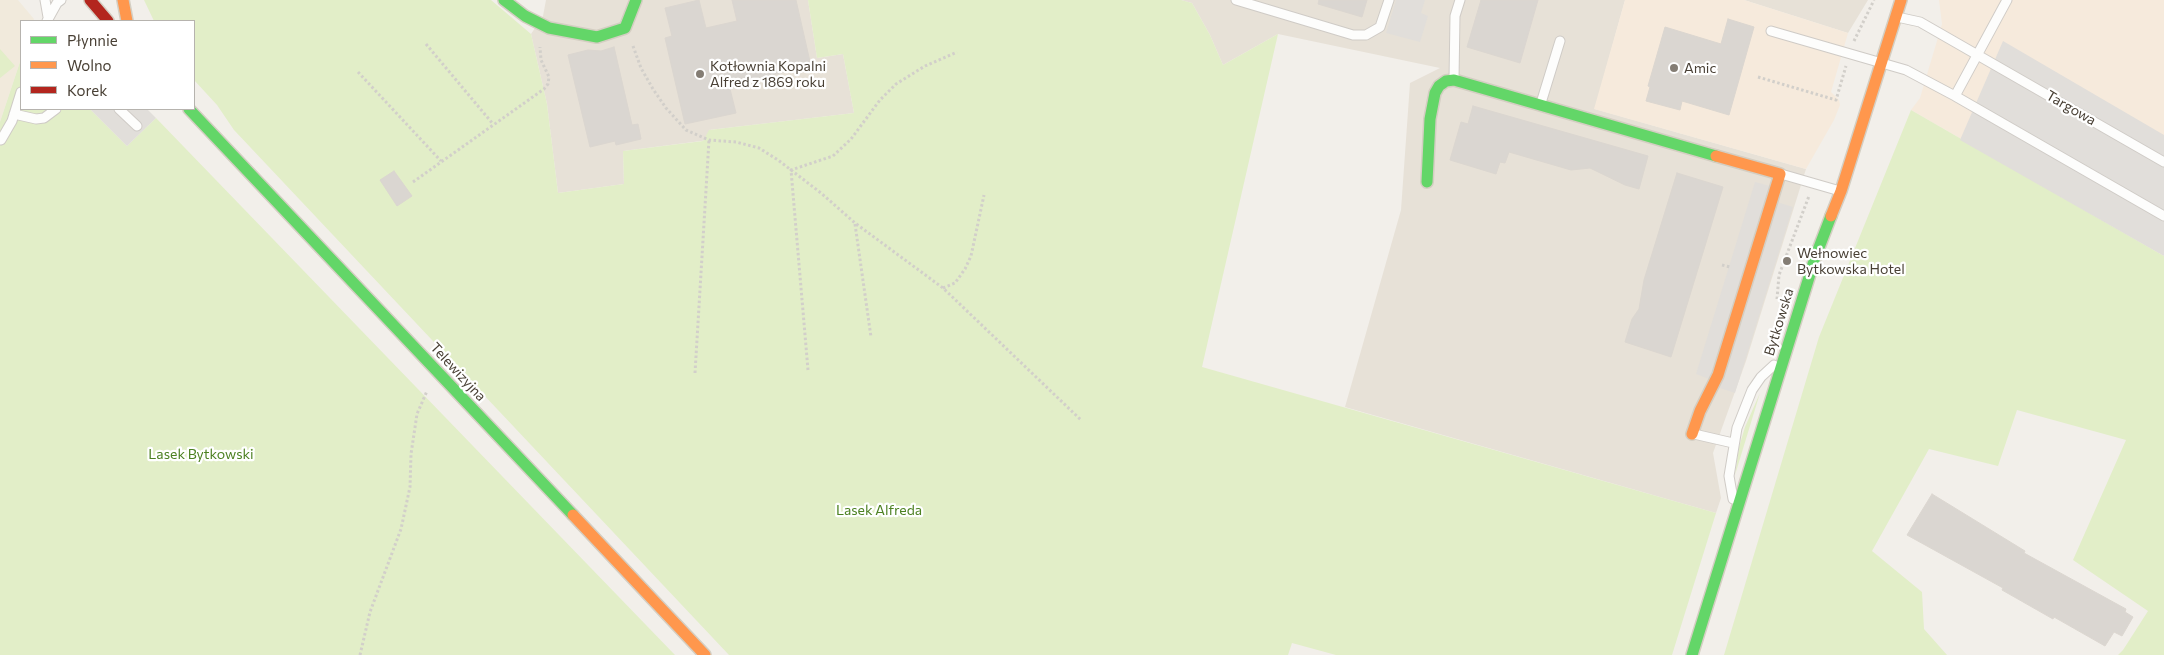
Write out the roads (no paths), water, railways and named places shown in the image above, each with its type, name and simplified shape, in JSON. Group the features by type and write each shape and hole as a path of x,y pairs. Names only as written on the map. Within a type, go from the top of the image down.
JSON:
{"street":[{"path":"90,0 107,20"},
{"path":"123,0 127,20"},
{"path":"504,0 525,16 549,28 597,37 624,28 636,0"},
{"name":"Bytkowska","path":"1692,655 1815,258 1841,192 1901,0"},
{"path":"1427,182 1430,118 1435,93 1439,86 1446,81 1454,80 1780,174 1718,376 1700,411 1692,434"},
{"name":"Telewizyjna","path":"190,110 705,655"}],"lane":[{"path":"45,0 48,19"},
{"path":"48,19 61,0"},
{"path":"1236,0 1353,35 1366,35 1380,27 1389,0"},
{"path":"1454,80 1455,16 1460,0"},
{"path":"1955,96 2007,0"},
{"name":"Targowa","path":"1895,16 1920,22 2164,162"},
{"path":"1771,30 1906,70 1955,96 2164,216"},
{"path":"1541,104 1560,41"},
{"path":"2,140 20,95"},
{"path":"14,114 36,119 44,118 55,110"},
{"path":"120,110 137,126"},
{"path":"1780,174 1841,192"},
{"path":"1737,511 1728,476 1739,420 1752,390 1761,377 1785,354"},
{"path":"1692,434 1733,443"}],"place":[{"name":"Amic","path":"1674,68"},
{"name":"Kotłownia Kopalni Alfred z 1869 roku","path":"700,74"},
{"name":"Wełnowiec Bytkowska Hotel","path":"1787,261"}],"park label":[{"name":"Lasek Bytkowski","path":"201,454"},
{"name":"Lasek Alfreda","path":"879,510"}]}
